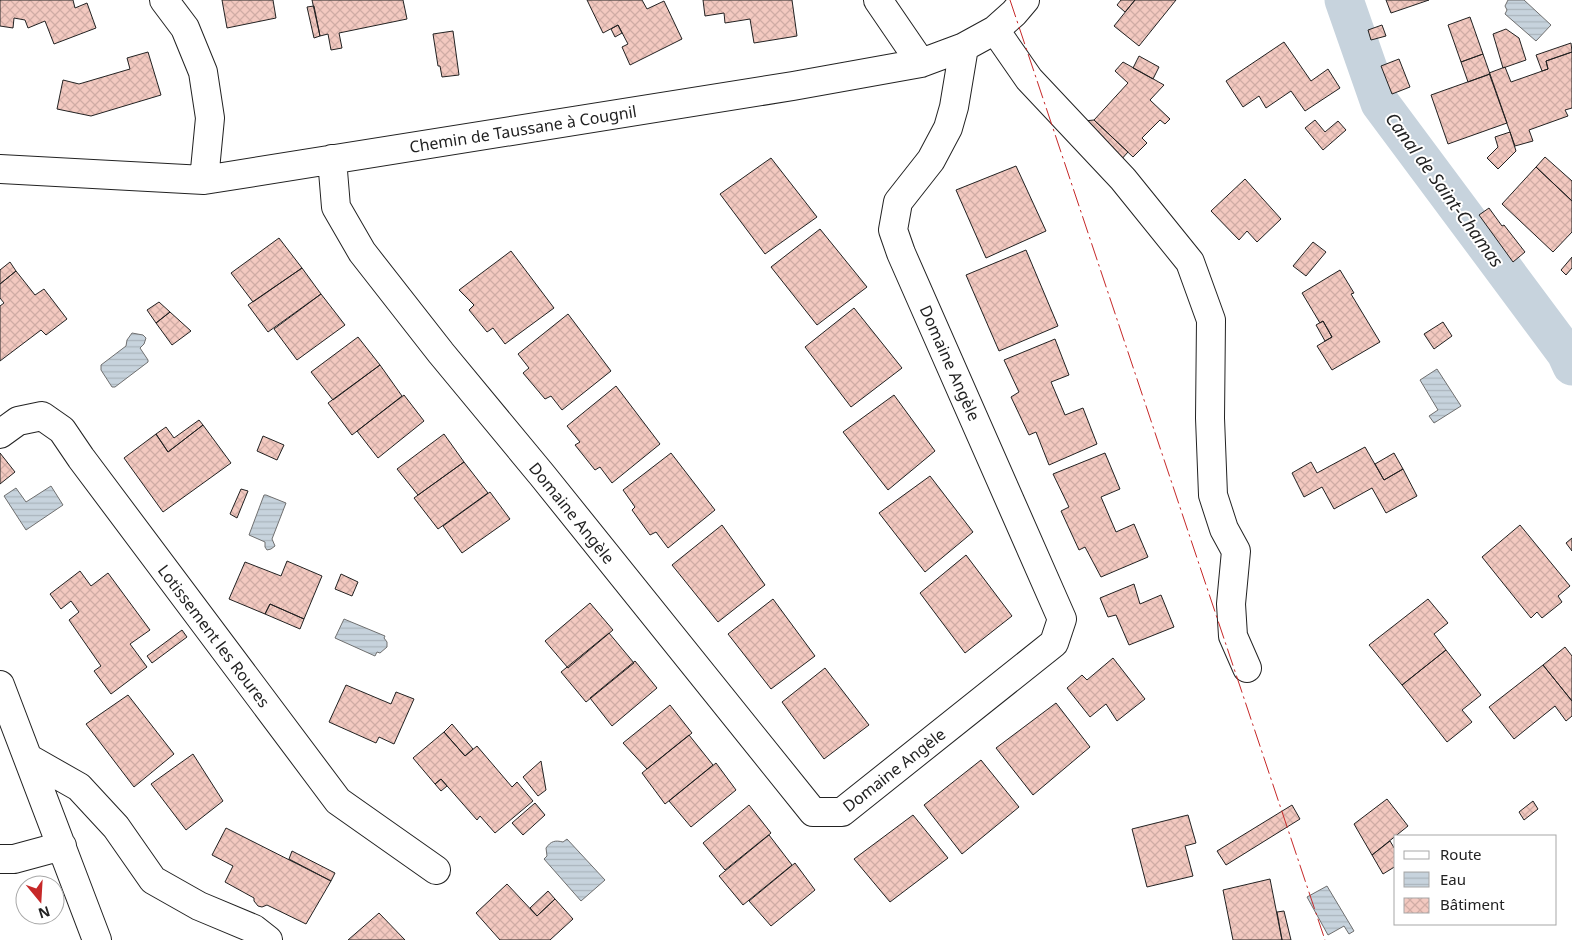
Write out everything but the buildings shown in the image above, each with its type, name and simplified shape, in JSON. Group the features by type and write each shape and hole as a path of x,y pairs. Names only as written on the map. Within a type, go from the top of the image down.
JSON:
{"street":[{"path":"164,0 185,28 203,72 210,118 204,180"},
{"path":"878,0 921,63"},
{"name":"Chemin de Taussane à Cougnil","path":"0,169 204,180 793,86 921,63 964,48 995,30 1025,0"},
{"path":"995,30 1028,79 1123,179 1190,262 1211,320 1210,418 1213,495 1224,529 1236,551 1231,604 1233,636 1247,668"},
{"name":"Domaine Angèle","path":"332,159 336,207 362,252 813,812 842,812 1054,643 1062,619 901,253 894,230 898,202 931,160 948,128 954,107 964,48"},
{"name":"Lotissement les Roures","path":"0,434 18,421 42,416 62,430 338,802 436,870"},
{"path":"0,686 97,940"},
{"path":"28,758 79,787 116,827 153,880 199,906 254,929 268,940"},
{"path":"0,858 14,859 62,846"}],"water":[{"path":"1508,0 1524,0 1551,25 1536,41 1505,14 1507,10 1505,6"},
{"path":"132,333 143,335 146,338 140,348 148,362 115,387 112,387 101,370 101,365 126,346 127,340"},
{"path":"1437,369 1461,406 1434,423 1429,416 1438,410 1420,380"},
{"path":"51,486 63,505 26,530 4,496 16,488 26,502"},
{"path":"264,495 286,503 272,539 275,546 267,550 265,542 249,535"},
{"path":"344,619 385,636 387,647 380,653 377,652 375,656 335,638"},
{"path":"567,839 605,880 581,901 544,859 547,856 546,848 551,842 563,842"},
{"path":"1327,886 1354,931 1349,934 1344,926 1328,935 1307,897"}],"waterway":[{"name":"Canal de Saint-Chamas","path":"1344,0 1380,103 1566,353 1572,366"}],"power":[{"path":"1010,0 1325,940"}]}
